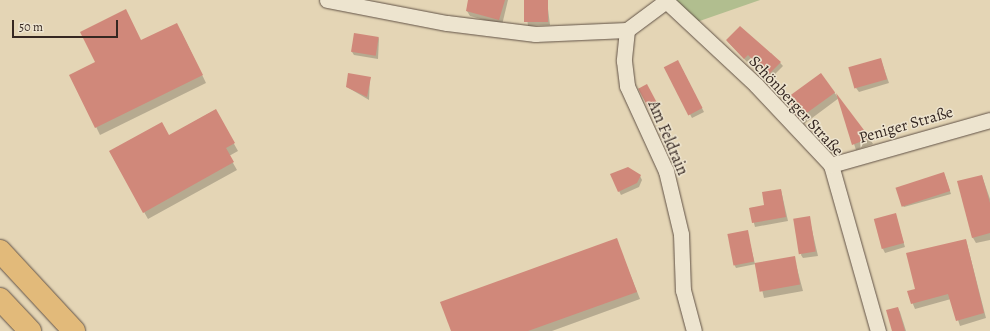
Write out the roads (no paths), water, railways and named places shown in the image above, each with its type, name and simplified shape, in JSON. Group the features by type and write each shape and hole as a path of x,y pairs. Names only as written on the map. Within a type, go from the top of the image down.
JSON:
{"highway":[{"path":"0,251 74,331"},
{"path":"0,299 30,331"}],"street":[{"path":"327,0 496,31 535,34 627,30 666,0"},
{"name":"Schönberger Straße","path":"666,0 756,86 831,165 878,331"},
{"name":"Am Feldrain","path":"627,30 624,61 627,86 666,171 682,234 683,290 694,331"},
{"name":"Peniger Straße","path":"831,165 990,120"}]}
